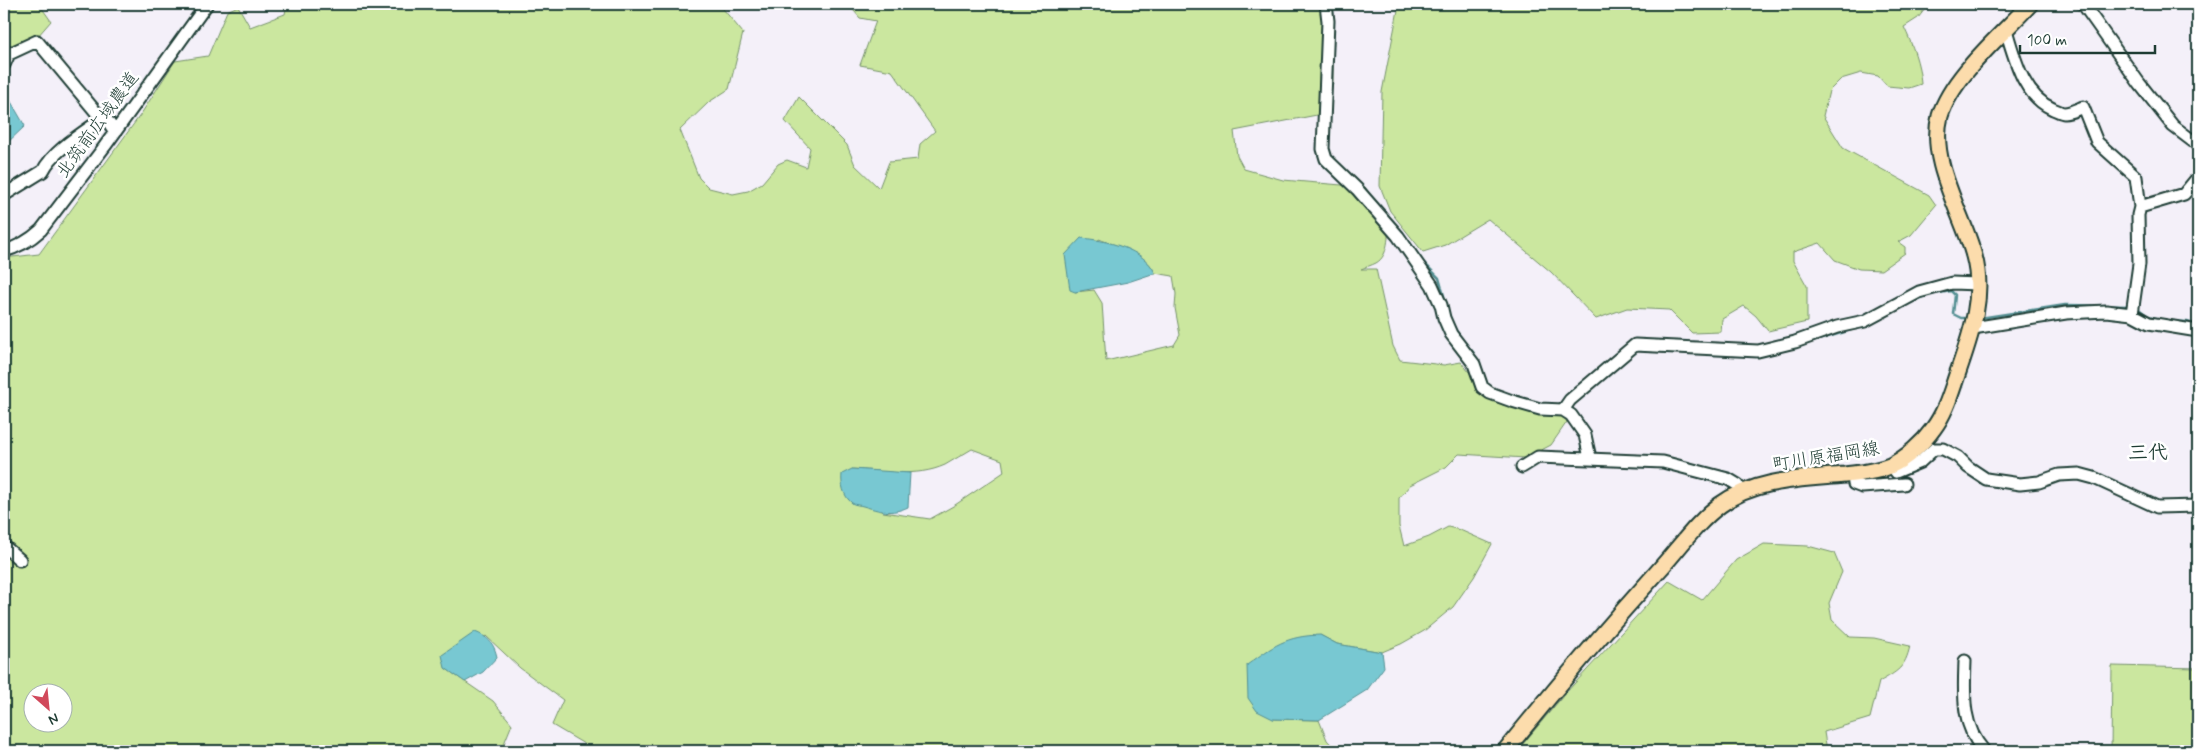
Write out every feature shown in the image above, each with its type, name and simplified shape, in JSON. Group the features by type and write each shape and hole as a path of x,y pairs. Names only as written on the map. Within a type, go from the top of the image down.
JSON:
{"main road":[{"name":"町川原福岡線","path":"1505,751 1644,587 1706,517 1720,505 1740,492 1781,482 1894,469 1928,435 1945,409 1973,328 1978,284 1975,257 1942,162 1938,139 1940,118 1948,97 1963,75 2030,4"}],"street":[{"name":"北筑前広域農道","path":"4,250 16,248 30,240 41,230 115,132 207,4"},
{"path":"1326,4 1328,20 1323,149 1326,159 1357,189 1398,236 1432,285 1441,305 1444,318 1452,334 1474,364 1482,386 1490,393 1540,409 1563,410 1581,428 1590,458"},
{"path":"2083,4 2139,83 2173,126 2198,145"},
{"path":"2006,30 2018,68 2029,88 2046,106 2064,113 2083,107 2097,142 2136,177 2140,207 2138,215 2139,264 2132,314"},
{"path":"4,65 9,54 37,41 96,112 105,117 115,132"},
{"path":"4,196 43,171 46,164 57,154 105,117"},
{"path":"2140,207 2184,194 2198,176"},
{"path":"1563,410 1570,400 1635,345 1758,352 1795,342 1837,327 1866,321 1919,292 1952,283 1978,284"},
{"path":"1973,328 2066,313 2106,312 2132,314 2149,323 2198,331"},
{"path":"1928,435 1935,442 1938,449"},
{"path":"1884,486 1894,469 1920,462 1934,449 1942,449 1958,456 1968,468 1986,479 2020,484 2038,482 2059,475 2079,474 2094,478 2157,507 2198,506"},
{"path":"1522,467 1538,457 1663,462 1728,479 1738,485 1740,492"},
{"path":"1853,474 1854,484 1862,488 1904,484"},
{"path":"4,546 20,560"},
{"path":"1965,660 1966,716 1970,730 1984,751"}],"green space":[{"path":"4,4 39,4 51,21 31,44 4,63"},
{"path":"287,4 719,4 743,33 729,89 709,102 680,130 699,178 709,188 733,194 748,191 762,183 778,164 787,160 806,167 810,148 785,121 799,97 847,145 855,165 879,188 889,162 918,159 920,144 935,131 892,71 860,65 876,21 860,18 848,4 1330,4 1333,25 1333,83 1322,114 1234,131 1237,156 1244,169 1283,180 1365,187 1389,222 1386,250 1380,260 1361,269 1376,269 1393,346 1400,360 1444,365 1461,362 1490,398 1503,405 1561,413 1567,422 1551,445 1526,458 1459,454 1446,467 1410,485 1399,498 1399,526 1404,546 1429,537 1448,527 1460,530 1492,544 1474,577 1453,607 1424,631 1401,644 1382,652 1337,644 1320,635 1273,719 1319,720 1327,740 1337,751 596,751 552,725 563,700 520,668 486,636 445,668 493,701 512,724 501,751 4,751 4,258 39,254 141,114 175,61 208,56 227,11 238,6 250,27 285,14","holes":["1099,239 1123,248 1145,260 1155,273 1173,276 1176,294 1175,308 1180,335 1174,345 1106,361 1102,303 1094,290 1075,292","972,449 1002,460 1004,472 955,505 930,519 883,512 852,469 911,473 945,465"]},
{"path":"1398,4 1929,4 1918,18 1904,27 1915,54 1921,84 1909,88 1887,86 1878,76 1861,73 1841,79 1829,91 1823,116 1843,148 1929,195 1936,205 1911,235 1898,242 1905,247 1905,253 1881,270 1859,269 1835,260 1820,243 1793,252 1793,261 1807,286 1807,322 1768,331 1756,316 1744,306 1722,319 1721,332 1692,333 1669,310 1627,308 1596,319 1551,272 1488,219 1445,245 1423,252 1390,211 1380,186 1382,92"},
{"path":"1764,544 1808,546 1834,553 1842,572 1829,603 1832,620 1850,637 1874,638 1910,646 1906,659 1900,668 1879,682 1870,718 1824,732 1827,751 1517,751 1563,696 1669,581 1702,600 1736,560"},
{"path":"2112,666 2198,668 2198,751 2111,751"}],"water":[{"path":"6,93 25,126 4,146 4,95"},
{"path":"1081,238 1101,241 1134,252 1150,265 1155,273 1128,282 1075,292 1070,290 1065,255"},
{"path":"852,469 910,473 908,507 896,511 885,511 853,504 843,490 842,482 842,474"},
{"path":"475,632 490,641 497,657 483,672 465,682 445,668 442,655"},
{"path":"1320,635 1337,644 1382,652 1384,667 1367,690 1319,720 1273,719 1257,711 1248,698 1247,665 1280,643 1298,637"}],"waterway":[{"path":"1421,260 1439,278 1446,303"},
{"path":"1912,302 1928,295 1951,291 1955,295 1953,314 1961,318 1969,318"},
{"path":"1980,318 2065,305 2131,306"},
{"path":"2136,307 2148,316 2160,319"},
{"path":"2172,321 2198,325"},
{"path":"1454,327 1460,337"},
{"path":"1808,343 1851,330"},
{"path":"1464,342 1473,352 1480,366"},
{"path":"1775,352 1789,349"}],"district":[{"name":"三代","path":"2148,453"}]}
